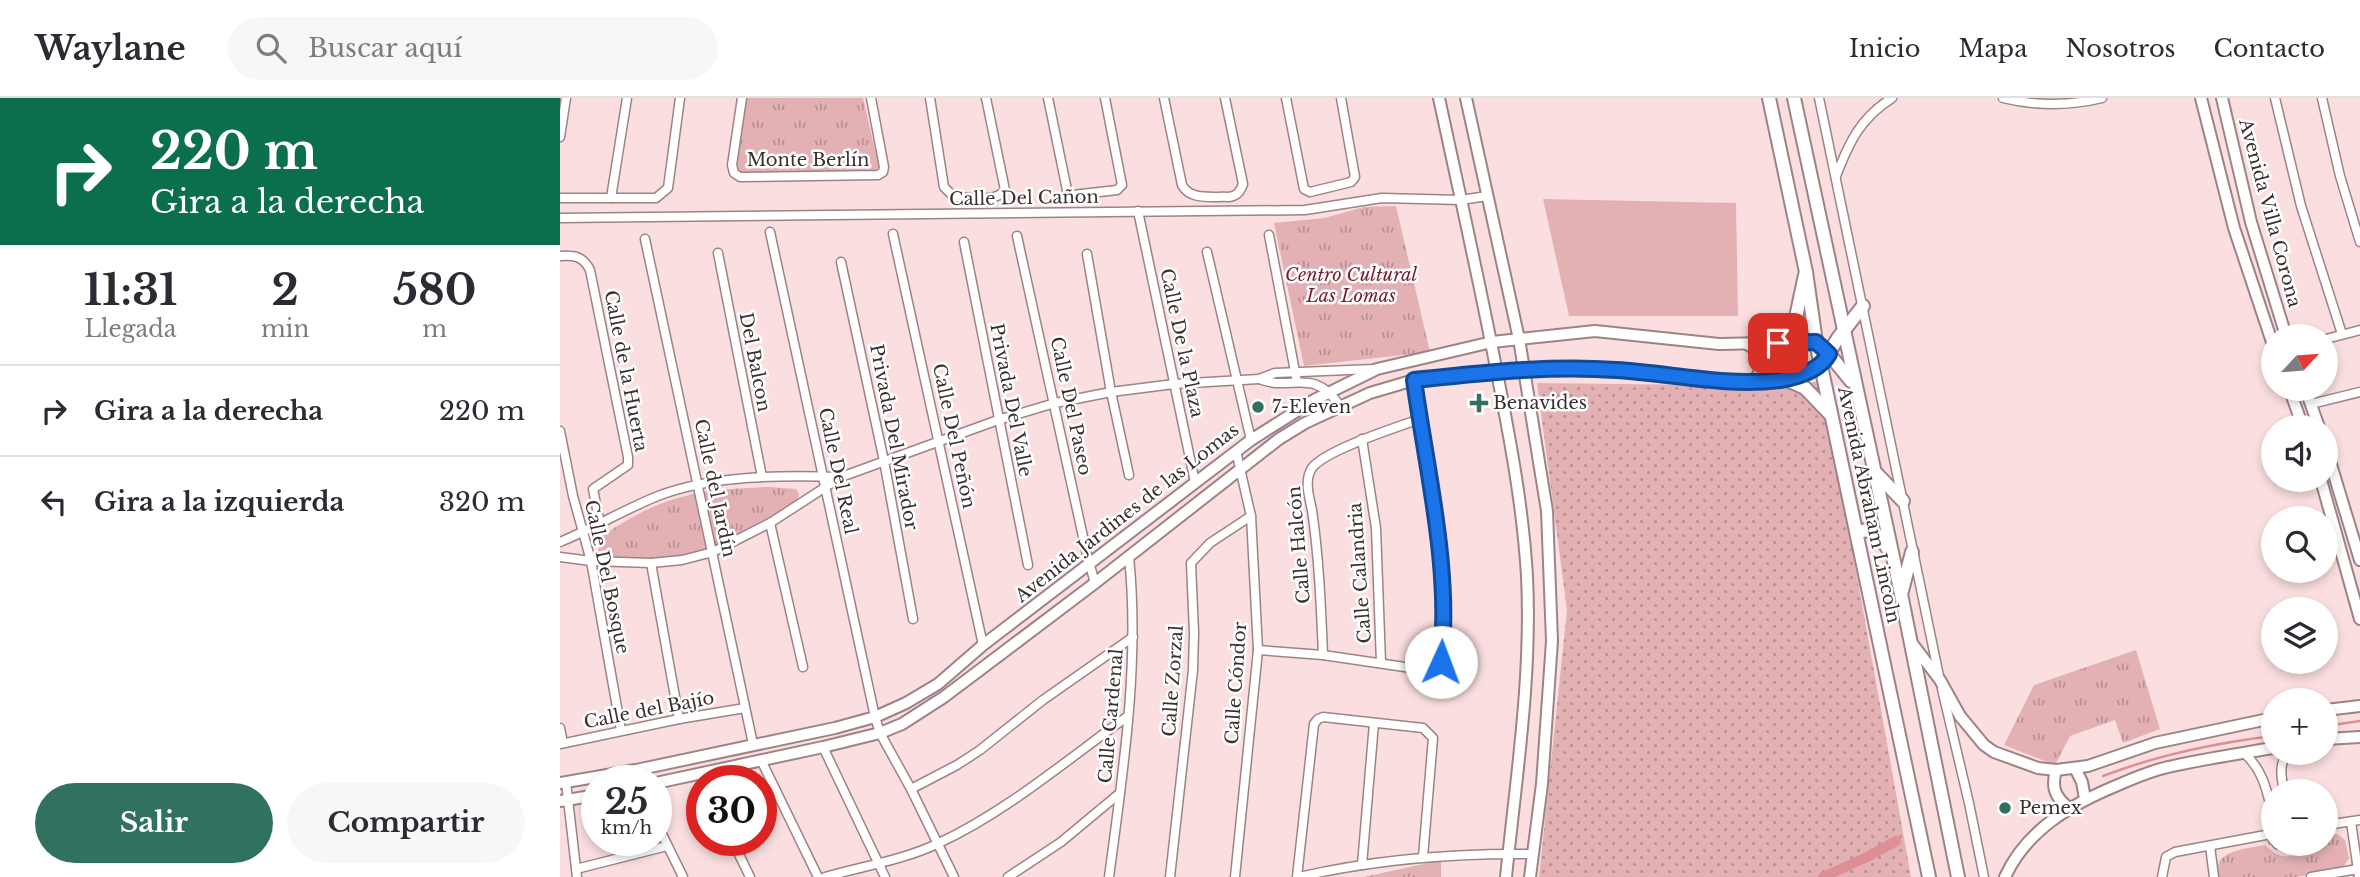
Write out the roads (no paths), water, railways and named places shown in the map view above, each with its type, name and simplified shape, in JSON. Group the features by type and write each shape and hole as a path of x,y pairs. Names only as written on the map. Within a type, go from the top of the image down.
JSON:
{"main road":[{"name":"Avenida Abraham Lincoln","path":"1769,98 1806,272 1816,342 1929,877"},
{"path":"1794,98 1901,594 1958,877"},
{"path":"1778,343 1795,322 1800,289 1806,272"},
{"path":"1821,366 1863,306"},
{"path":"1816,342 1855,387"},
{"path":"1783,379 1805,388 1832,417"},
{"path":"1874,471 1903,501"},
{"path":"1857,533 1866,530 1875,533 1892,556"},
{"path":"1901,594 1912,552"}],"street":[{"path":"560,137 566,98"},
{"path":"611,198 627,98"},
{"path":"560,198 656,198 663,194 668,188 680,98"},
{"name":"Monte Berlín","path":"742,98 732,165 734,173 740,177 878,175 883,172 871,98"},
{"path":"930,98 944,187 954,197 996,198 1005,190 986,98"},
{"path":"1048,98 1069,194 1121,187 1105,98"},
{"path":"1164,98 1182,185 1186,192 1191,196 1229,197 1241,191 1243,184 1225,98"},
{"path":"1286,98 1304,189 1310,192 1350,182 1355,177 1341,98"},
{"path":"1439,98 1492,342 1516,470 1527,578 1524,693 1506,877"},
{"path":"1466,98 1519,339 1547,511 1552,641 1549,711 1530,877"},
{"path":"1819,98 1912,552 1969,803 1983,877"},
{"path":"1836,176 1850,140 1867,118 1892,98"},
{"path":"2003,98 2057,105 2102,98"},
{"name":"Avenida Villa Corona","path":"2201,98 2234,228 2266,324"},
{"name":"Avenida Villa Corona","path":"2222,98 2251,222 2282,324"},
{"path":"2275,98 2301,206 2342,334"},
{"path":"2322,98 2340,176 2360,242"},
{"name":"Calle Del Cañon","path":"560,218 1305,210 1382,198 1461,200 1487,196"},
{"name":"Calle De la Plaza","path":"1138,211 1195,482"},
{"name":"Calle Del Real","path":"771,232 875,717 880,733 954,877"},
{"name":"Calle Del Peñón","path":"893,234 983,645"},
{"path":"1269,235 1297,382"},
{"name":"Calle Del Paseo","path":"1017,236 1095,583"},
{"name":"Calle del Jardín","path":"645,239 753,744"},
{"name":"Privada Del Valle","path":"964,242 1028,565"},
{"path":"1207,252 1235,381 1251,440"},
{"name":"Del Balcon","path":"718,253 762,477"},
{"path":"1087,254 1111,392 1129,475"},
{"name":"Calle de la Huerta","path":"560,256 580,257 590,270 628,457 628,465 593,489 600,524"},
{"name":"Privada Del Mirador","path":"842,262 884,461 913,619"},
{"path":"2338,335 2360,330"},
{"name":"Avenida Jardines de las Lomas","path":"672,766 753,744 835,728 875,717 906,703 938,684 983,645 1251,440 1290,413 1377,369 1492,342 1595,331 1719,344 1816,342"},
{"path":"1778,343 1771,355 1771,362 1773,369 1783,379"},
{"path":"1748,345 1757,350 1763,363 1757,377 1749,383"},
{"name":"Avenida Jardines de las Lomas","path":"743,765 880,733 902,724 933,704 1095,583 1269,446 1305,423 1370,393 1414,380 1524,371 1616,370 1749,383 1783,379 1821,366"},
{"path":"560,557 652,563 682,561 713,552 770,523 841,477 998,420 1055,403 1174,384 1259,379 1275,373 1377,369"},
{"path":"1259,379 1310,382 1328,392 1340,406"},
{"path":"1258,650 1323,655 1424,670 1439,666 1443,596 1439,539 1414,380"},
{"path":"2311,404 2360,392"},
{"path":"2310,401 2315,415"},
{"name":"Calle Halcón","path":"1323,655 1318,549 1308,477 1313,466 1319,461 1362,439 1420,419"},
{"name":"Calle Del Bosque","path":"560,432 591,561 621,730"},
{"name":"Calle Calandria","path":"1362,439 1376,527 1381,663"},
{"name":"Calle Cóndor","path":"1235,877 1258,650 1251,516 1236,451"},
{"path":"560,542 658,496 697,484 762,477 841,477"},
{"path":"2338,488 2360,559"},
{"path":"2324,492 2360,619"},
{"name":"Calle Zorzal","path":"1170,877 1193,670 1191,563 1210,543 1251,516"},
{"path":"770,523 803,667"},
{"name":"Calle Cardenal","path":"1109,877 1128,716 1133,637 1129,557"},
{"path":"652,563 679,719"},
{"path":"911,789 980,750 1043,700 1133,637"},
{"path":"1908,638 1940,680 1960,716 1984,745 2014,761 2038,768 2056,770 2104,762 2155,743 2261,721"},
{"path":"2338,709 2360,706"},
{"name":"Calle del Bajío","path":"562,744 621,730 745,708"},
{"path":"825,877 937,844 971,827 1014,800 1128,716"},
{"path":"1423,857 1433,738 1423,728 1328,716 1318,719 1314,724 1298,877 1423,857 1533,854"},
{"path":"1362,865 1374,723"},
{"path":"560,728 562,744"},
{"path":"2338,738 2360,737"},
{"path":"823,747 885,877"},
{"path":"2005,877 2031,838 2085,799 2165,767 2261,750"},
{"path":"2245,753 2264,779"},
{"path":"761,760 818,877"},
{"path":"2270,779 2281,777 2282,765"},
{"path":"2075,768 2082,782 2085,799"},
{"path":"2056,770 2053,782 2055,794 2070,808"},
{"name":"Avenida Jardines de las Lomas","path":"563,782 581,780"},
{"path":"563,782 576,873 633,856"},
{"path":"1009,877 1079,828 1120,793"},
{"path":"2312,877 2359,873 2356,821 2338,823"},
{"path":"2162,877 2166,857 2175,852 2261,839"},
{"path":"2210,846 2214,877"},
{"path":"672,856 683,877"},
{"path":"740,856 750,877"}],"waterway":[{"path":"2338,724 2360,721"},
{"path":"2103,776 2187,751 2261,738"},
{"path":"1823,877 1896,841"}],"place":[{"name":"Benavides","path":"1479,403"},
{"name":"7-Eleven","path":"1258,407"},
{"name":"Pemex","path":"2005,808"}],"park label":[{"name":"Centro Cultural Las Lomas","path":"1351,285"}]}
